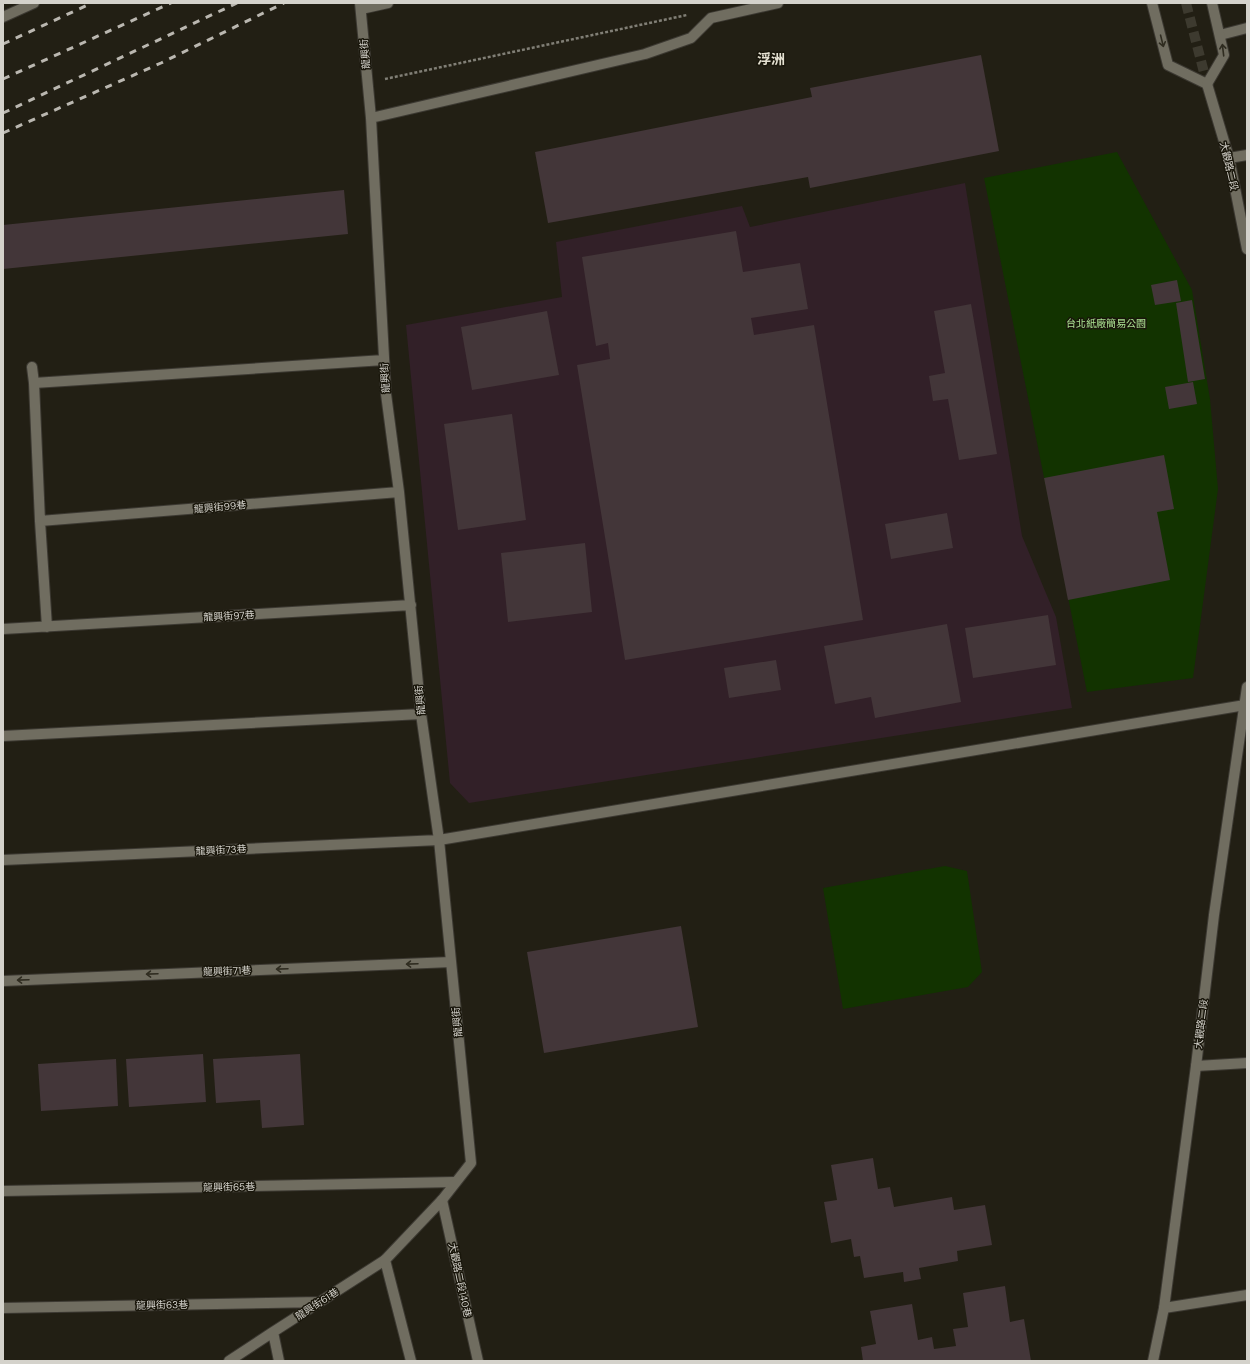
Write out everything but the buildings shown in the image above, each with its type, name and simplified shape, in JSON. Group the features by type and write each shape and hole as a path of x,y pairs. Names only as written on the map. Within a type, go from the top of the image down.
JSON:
{"street":[{"path":"3,17 34,3"},
{"path":"361,6 388,3"},
{"path":"371,118 645,54 691,38 711,18 778,3"},
{"path":"1152,3 1168,66 1207,84 1224,55 1212,3"},
{"name":"龍興街","path":"361,6 371,118 386,394 399,492 421,714 439,840 471,1163 442,1200 385,1260"},
{"path":"1220,35 1247,28"},
{"name":"大觀路二段","path":"1207,84 1229,158 1247,249"},
{"path":"1229,158 1247,155"},
{"path":"34,383 384,360"},
{"path":"32,367 47,626"},
{"name":"龍興街99巷","path":"40,521 399,492"},
{"name":"龍興街97巷","path":"3,629 411,605"},
{"name":"大觀路二段","path":"1153,1361 1164,1308 1196,1066 1214,915 1247,687"},
{"name":"龍興街73巷","path":"3,860 439,840 1245,705"},
{"path":"3,736 421,714"},
{"name":"龍興街71巷","path":"3,981 451,962"},
{"path":"1196,1066 1247,1063"},
{"name":"龍興街65巷","path":"3,1191 455,1182"},
{"name":"大觀路二段140巷","path":"442,1200 478,1361"},
{"path":"385,1260 411,1361"},
{"name":"龍興街61巷","path":"229,1361 385,1260"},
{"path":"1164,1308 1247,1295"},
{"name":"龍興街63巷","path":"3,1308 320,1302"},
{"path":"273,1332 279,1361"}],"path":[{"path":"368,83 689,15"}],"shaded area":[{"path":"965,183 1022,536 1056,617 1072,708 469,803 450,783 406,325 562,297 556,242 742,206 750,227"}],"green space":[{"name":"台北紙廠簡易公園","path":"1117,152 1192,290 1210,399 1218,489 1193,678 1087,692 984,178"},
{"path":"945,866 967,871 982,972 968,987 843,1009 823,888"}],"tunnel":[{"path":"1186,3 1207,84"}],"railway":[{"path":"3,44 92,3"},
{"path":"3,79 171,3"},
{"path":"3,113 237,3"},
{"path":"3,133 161,63 284,3"}],"district":[{"name":"浮洲","path":"771,59"}]}
